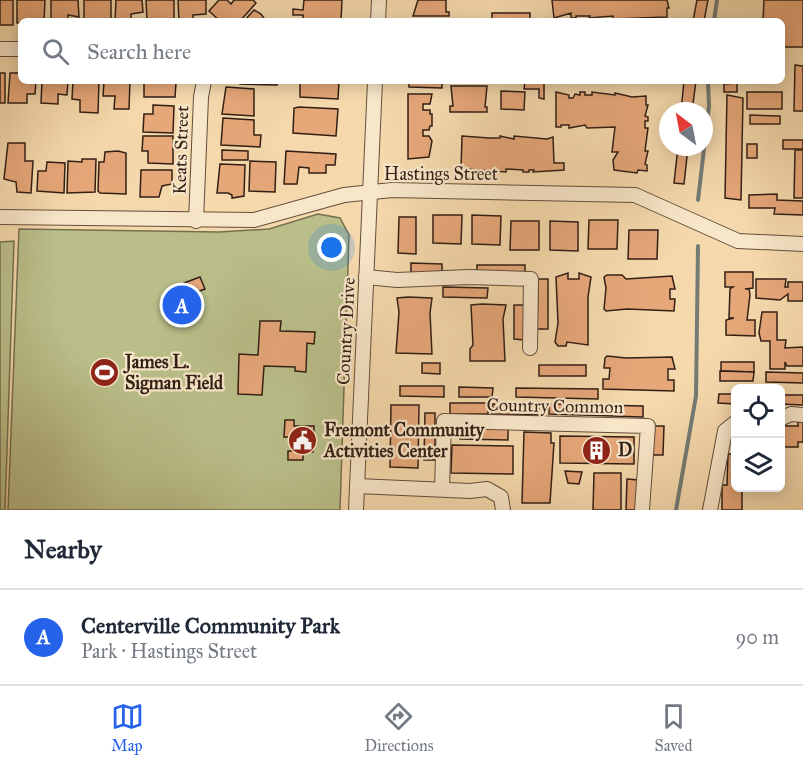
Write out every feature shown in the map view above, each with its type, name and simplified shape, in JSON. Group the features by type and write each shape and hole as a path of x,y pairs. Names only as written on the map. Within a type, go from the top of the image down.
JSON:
{"street":[{"path":"378,18 379,0"},
{"path":"0,49 18,49"},
{"name":"Keats Street","path":"196,221 203,84"},
{"name":"Country Drive","path":"356,510 375,84"},
{"name":"Hastings Street","path":"0,217 254,220 344,195 392,190 634,195 738,242 803,244"},
{"path":"366,277 397,280 469,277 531,279 530,348"},
{"path":"785,417 791,414 803,415"},
{"name":"Country Common","path":"442,489 444,421 648,426 642,510"},
{"path":"710,510 725,431 731,426"},
{"path":"357,486 470,491 487,489 501,497 503,510"}],"green space":[{"path":"318,214 340,218 349,235 340,510 8,510 19,229 219,232 269,229"},
{"path":"14,241 5,510 0,510 0,242"}],"building":[{"path":"0,0 13,0 13,25 0,25"},
{"path":"17,0 45,0 44,18 18,18 17,23"},
{"path":"51,0 78,0 79,17 68,15 68,18 51,18"},
{"path":"84,0 111,0 111,18 84,18"},
{"path":"116,0 142,0 143,12 131,14 131,18 115,18"},
{"path":"146,0 174,0 174,18 147,18"},
{"path":"178,0 206,0 206,14 193,15 193,18 179,18"},
{"path":"219,0 227,0 231,4 234,0 253,0 256,3 243,18 217,18 209,11"},
{"path":"304,0 342,0 341,18 303,18 303,15 293,15 293,9 303,10"},
{"path":"418,0 446,0 446,12 449,12 449,16 413,16"},
{"path":"552,0 667,0 669,8 667,8 667,17 589,18 590,16 576,16 576,18 571,18 571,13 554,18"},
{"path":"697,0 708,0 705,18 694,18"},
{"path":"764,0 803,0 803,47 785,47 785,18 763,18"},
{"path":"254,10 264,18 247,18"},
{"path":"492,13 530,13 530,18 492,18"},
{"path":"795,65 803,66 803,111 794,111"},
{"path":"0,73 5,73 5,103 0,103"},
{"path":"10,73 18,73 18,84 36,84 35,94 27,94 27,103 8,103"},
{"path":"42,84 68,84 67,95 58,94 58,104 41,103"},
{"path":"73,84 99,84 98,113 80,112 80,100 72,99"},
{"path":"104,84 130,84 129,109 114,109 115,96 103,96"},
{"path":"144,84 176,84 175,97 144,97"},
{"path":"300,84 339,84 338,99 300,97"},
{"path":"409,84 442,84 442,88 409,87"},
{"path":"525,84 544,84 544,99 539,98 539,89 524,89"},
{"path":"684,84 696,84 693,102 682,102"},
{"path":"724,84 737,84 737,92 724,92"},
{"path":"451,86 487,86 485,107 487,107 487,112 450,112 450,106 453,106"},
{"path":"226,87 254,89 254,116 222,114"},
{"path":"501,91 525,92 524,110 501,109"},
{"path":"556,92 569,95 569,98 573,98 575,94 580,95 580,92 585,92 585,95 592,95 592,92 615,95 615,93 632,97 646,96 646,105 648,105 645,116 648,117 648,121 645,121 645,128 648,128 645,151 648,151 645,164 647,171 638,170 637,173 614,170 613,160 618,152 612,152 615,127 587,128 585,125 569,128 569,125 561,125 561,127 556,127"},
{"path":"747,92 782,92 782,109 747,109"},
{"path":"408,94 432,94 430,104 423,104 423,110 430,110 432,114 432,126 429,130 423,130 423,136 429,136 432,141 429,157 408,159"},
{"path":"727,95 743,98 741,200 725,198"},
{"path":"153,105 174,106 173,133 143,132 144,114 153,114"},
{"path":"294,108 338,109 336,136 293,133"},
{"path":"750,115 780,116 780,124 750,124"},
{"path":"223,118 254,120 254,135 261,135 260,147 221,145"},
{"path":"143,136 173,136 173,164 148,163 148,151 142,151"},
{"path":"462,136 500,138 500,136 514,139 514,136 547,139 553,137 554,163 564,163 564,170 523,172 523,170 506,169 506,172 466,169 461,171"},
{"path":"783,140 803,140 803,149 783,149"},
{"path":"8,143 25,143 25,161 33,161 31,193 17,192 16,182 4,179"},
{"path":"747,144 757,144 757,158 747,158"},
{"path":"222,150 248,151 248,160 222,160"},
{"path":"795,150 803,150 803,198 794,198"},
{"path":"286,151 336,154 335,165 326,165 326,173 309,173 309,168 299,167 297,184 284,184"},
{"path":"105,152 126,153 126,194 100,193 98,191 99,162 104,162"},
{"path":"677,156 687,156 684,184 674,183"},
{"path":"82,159 96,159 95,192 67,193 68,161 82,162"},
{"path":"250,161 276,162 275,192 249,191"},
{"path":"47,162 65,163 64,193 37,191 38,171 46,171"},
{"path":"220,164 245,165 244,196 232,198 232,195 228,193 217,193"},
{"path":"141,170 172,170 172,184 162,186 159,197 140,197"},
{"path":"777,194 777,200 803,201 803,215 774,214 775,208 749,208 749,195"},
{"path":"433,215 462,215 461,244 433,243"},
{"path":"472,215 501,216 500,245 472,244"},
{"path":"399,217 416,217 416,254 398,253"},
{"path":"589,220 618,220 617,249 588,249"},
{"path":"511,221 539,221 539,250 510,250"},
{"path":"550,221 578,222 578,251 550,250"},
{"path":"629,230 658,230 657,259 628,259"},
{"path":"411,263 442,264 442,274 411,274"},
{"path":"477,265 525,265 525,276 477,275"},
{"path":"725,272 753,272 753,288 745,289 749,289 750,295 747,320 755,320 755,336 726,335 726,320 734,318 729,318 730,289 733,287 725,287"},
{"path":"568,273 568,279 579,279 579,273 591,277 588,297 588,345 567,342 566,346 558,346 555,342 558,323 556,277"},
{"path":"622,275 626,279 672,276 675,289 670,289 670,299 675,299 674,311 627,309 606,311 604,309 606,288 604,277"},
{"path":"200,277 205,289 189,295 184,283"},
{"path":"538,279 548,279 548,329 537,329"},
{"path":"756,279 786,279 785,287 788,287 788,282 803,282 803,301 788,301 788,294 780,300 756,298"},
{"path":"443,287 488,288 487,298 443,297"},
{"path":"397,298 432,298 430,313 432,354 396,353 399,312"},
{"path":"471,305 506,305 503,319 505,361 470,361 470,349 473,345"},
{"path":"514,305 524,305 524,340 514,339"},
{"path":"762,312 777,312 777,340 786,340 785,348 803,347 803,366 787,366 785,362 785,369 770,369 770,341 761,341 759,333"},
{"path":"260,321 281,321 280,331 315,332 314,344 307,343 306,372 295,371 295,367 264,366 262,395 238,394 239,354 258,355"},
{"path":"607,356 672,357 675,369 668,369 668,380 674,380 674,391 603,389 603,379 609,379 610,368 604,368"},
{"path":"721,362 754,362 754,372 721,371"},
{"path":"422,363 440,363 440,374 422,373"},
{"path":"539,365 586,365 586,376 539,376"},
{"path":"720,371 754,372 753,381 720,381"},
{"path":"766,372 803,373 803,383 766,382"},
{"path":"400,386 444,386 444,397 400,396"},
{"path":"459,387 493,388 492,397 459,397"},
{"path":"516,388 598,389 598,399 516,397"},
{"path":"719,394 731,394 731,404 718,403"},
{"path":"785,395 803,395 803,405 785,404"},
{"path":"450,403 488,403 488,414 450,414"},
{"path":"493,404 539,404 539,415 492,414"},
{"path":"549,404 643,406 643,417 549,414"},
{"path":"391,405 419,405 418,468 390,467"},
{"path":"425,413 435,413 435,460 424,460"},
{"name":"Fremont Community Activities Center","path":"285,420 294,420 294,426 314,426 313,452 303,452 303,460 288,460 288,451 293,451 293,437 284,437"},
{"path":"798,421 803,421 803,442 798,442 798,447 785,447 785,426 798,426"},
{"path":"652,426 664,426 663,455 652,455"},
{"path":"460,429 508,429 508,440 460,439"},
{"path":"524,432 551,433 551,443 554,443 550,503 522,503"},
{"name":"D","path":"560,436 634,437 634,464 560,463"},
{"path":"452,445 513,446 513,474 451,473"},
{"path":"728,454 731,454 731,492 742,492 742,510 722,510 722,485 727,485"},
{"path":"565,471 582,472 579,484 568,483"},
{"path":"594,473 621,473 621,510 593,510"},
{"path":"627,479 638,480 637,510 626,510"}],"waterway":[{"path":"714,18 717,0"},
{"path":"698,200 709,106 708,84"},
{"path":"676,510 696,396 698,246"}],"place":[{"name":"Centerville Community Park","path":"182,305"},
{"name":"James L. Sigman Field","path":"104,372"},
{"name":"Fremont Community Activities Center","path":"303,440"},
{"name":"D","path":"597,450"}]}
